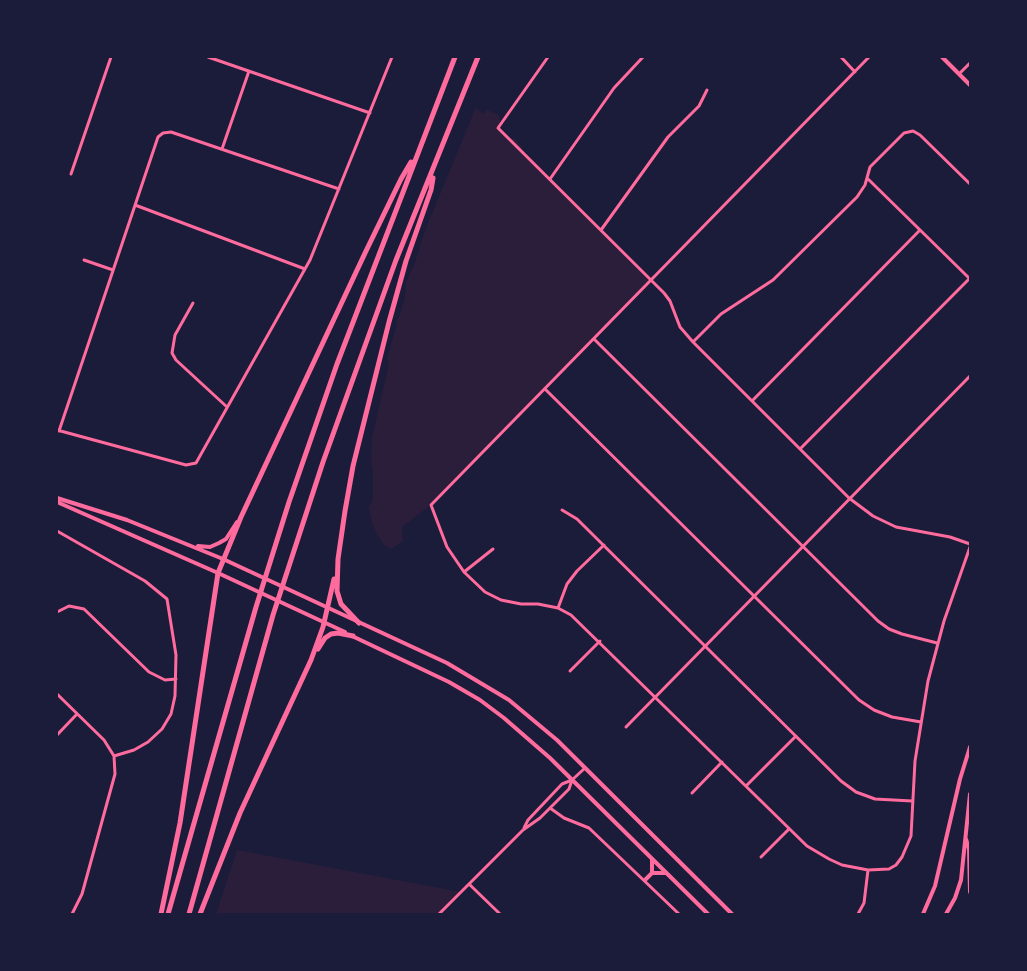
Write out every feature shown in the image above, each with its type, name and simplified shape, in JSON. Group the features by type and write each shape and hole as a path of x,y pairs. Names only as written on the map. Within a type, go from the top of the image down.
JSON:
{"highway":[{"path":"168,914 268,566 337,364 455,57"},
{"path":"189,914 286,572 353,376 396,260 478,57"},
{"path":"161,914 179,829 218,573 241,517 401,179 419,151"},
{"path":"200,914 240,813 311,660 324,623 338,559 353,466 378,362 406,261 431,190 434,167"},
{"path":"338,559 338,597 359,623"},
{"path":"311,660 327,636 338,633 354,636"}],"main road":[{"path":"942,57 970,84"},
{"path":"57,500 127,520 192,545 447,663 500,694 543,727 732,914"},
{"path":"57,500 354,636 441,678 480,700 522,733 708,914"},
{"path":"192,545 205,547 226,539 241,517"},
{"path":"923,914 935,886 960,779 970,747"},
{"path":"946,914 960,883 970,794"},
{"path":"965,839 968,847 970,892"},
{"path":"645,880 652,873 652,857"},
{"path":"652,873 668,873"}],"street":[{"path":"71,174 111,57"},
{"path":"208,57 370,113"},
{"path":"339,189 171,132 163,133 158,137 58,430 186,465 196,463 305,269 339,189 392,57"},
{"path":"548,57 498,128 651,280 670,301 680,327 693,342 849,498 873,516 896,527 950,537 970,546 928,681 912,801 911,836 896,865 889,869 868,870 829,859 807,846 579,620 558,608 501,600 484,592 465,572 447,547 431,505 594,339 651,280 855,72 869,57"},
{"path":"550,179 614,88 643,57"},
{"path":"841,57 855,72"},
{"path":"960,74 970,63"},
{"path":"222,149 249,71"},
{"path":"601,230 668,136 699,106 707,90"},
{"path":"693,342 722,314 774,280 857,197 870,167 904,133 913,131 920,135 970,184"},
{"path":"800,449 969,279 867,178"},
{"path":"135,205 305,269"},
{"path":"752,401 920,230"},
{"path":"84,260 113,270"},
{"path":"193,303 175,335 172,353 176,360 227,407"},
{"path":"594,339 883,625 902,634 938,643"},
{"path":"626,727 970,376"},
{"path":"545,389 859,700 874,710 892,717 921,722"},
{"path":"562,510 577,519 604,545 841,781 856,792 875,798 912,801"},
{"path":"57,531 146,581 167,598 176,655 176,696 171,714 162,729 148,742 134,750 114,756"},
{"path":"558,608 567,584 604,545"},
{"path":"465,572 493,549"},
{"path":"57,612 69,606 84,609 149,672 165,680 176,679"},
{"path":"570,671 600,641"},
{"path":"57,694 104,740 114,756 115,774 82,894 72,914"},
{"path":"57,735 77,714"},
{"path":"746,786 796,736"},
{"path":"692,793 722,762"},
{"path":"523,830 528,820 556,789 572,780 585,768"},
{"path":"439,914 523,830 550,808 568,789 572,780"},
{"path":"550,808 564,818 590,828 679,914"},
{"path":"761,857 789,829"},
{"path":"858,914 864,903 868,870"},
{"path":"469,884 500,914"}],"shaded area":[{"path":"476,107 483,114 487,110 499,115 502,132 509,139 516,139 531,161 651,280 431,505 402,527 403,541 391,549 384,545 377,534 369,508 373,499 372,438 389,363 387,358 405,297 406,282"},
{"path":"237,850 461,892 439,914 216,914"}]}
